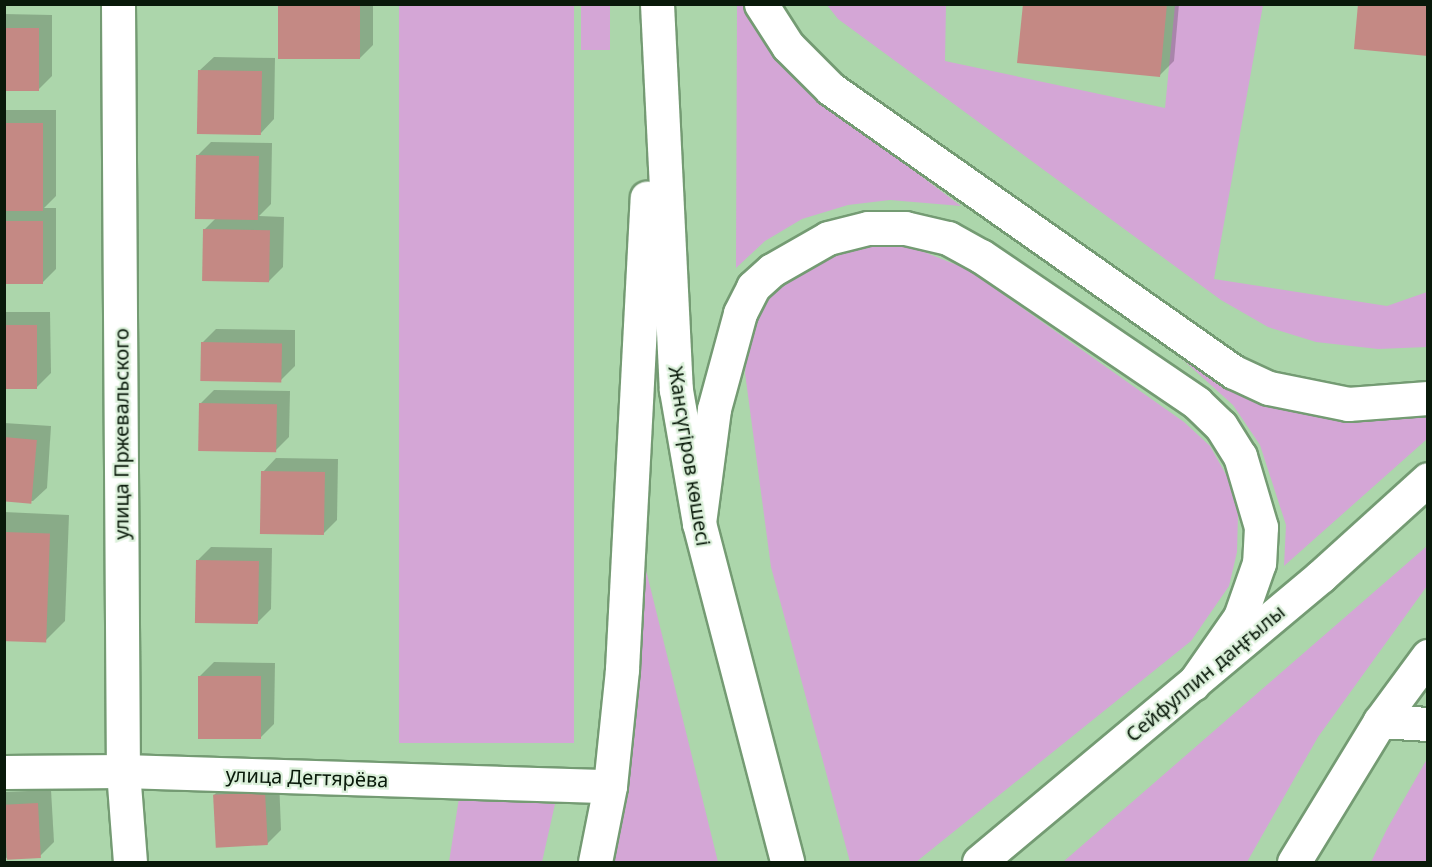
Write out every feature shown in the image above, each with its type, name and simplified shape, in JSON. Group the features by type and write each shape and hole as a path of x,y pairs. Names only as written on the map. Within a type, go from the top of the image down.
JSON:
{"main road":[{"name":"улица Пржевальского","path":"118,4 123,771 130,862"},
{"path":"761,4 788,46 831,89 1234,372 1269,388 1348,404 1428,398"},
{"path":"595,862 609,786 622,669 656,18"},
{"name":"Жансүгіров көшесі","path":"656,18 676,390 699,523 787,862"},
{"path":"699,523 714,409 740,313 753,287 771,270 828,238 868,228 904,228 948,238 981,256 1197,403 1221,426 1240,456 1261,527 1259,563 1240,617 1193,684"},
{"name":"Сейфуллин даңғылы","path":"979,862 1322,576 1428,479"},
{"path":"1293,862 1380,721 1428,657"},
{"path":"1380,721 1428,724"},
{"name":"улица Дегтярёва","path":"4,772 123,771 609,786"}],"shaded area":[{"path":"399,4 574,4 574,743 399,743"},
{"path":"743,4 754,28 805,89 961,206 890,200 848,205 802,219 765,241 736,268 737,5"},
{"path":"581,5 610,5 610,50 581,50"},
{"path":"827,5 946,5 945,61 1165,108 1175,5 1263,5 1214,279 1387,306 1427,292 1427,347 1378,349 1316,342 1268,327 1221,300 838,19"},
{"path":"875,245 909,246 967,269 1184,422 1210,446 1229,480 1238,515 1237,552 1229,586 1191,641 916,862 850,862 771,567 745,373 748,341 761,309 777,286 805,266 842,249"},
{"path":"1151,331 1228,384 1271,406 1326,417 1378,420 1427,413 1427,439 1284,566 1286,525 1260,445 1233,405"},
{"path":"1427,546 1427,586 1318,737 1247,862 1063,862"},
{"path":"646,570 718,862 611,862 633,733"},
{"path":"1427,759 1427,862 1371,862 1387,829"},
{"path":"459,798 555,804 542,862 449,862"}],"building":[{"path":"278,4 360,4 360,59 278,59"},
{"path":"1023,4 1167,4 1160,77 1017,63"},
{"path":"1358,4 1428,4 1428,56 1354,49"},
{"path":"4,28 39,28 39,91 4,91"},
{"path":"198,70 262,71 261,135 197,134"},
{"path":"4,123 43,123 43,211 4,211"},
{"path":"196,155 259,156 258,220 195,219"},
{"path":"4,221 43,221 43,284 4,284"},
{"path":"203,229 270,230 269,282 202,281"},
{"path":"4,325 37,325 37,389 4,389"},
{"path":"201,342 282,343 281,382 200,381"},
{"path":"199,403 277,404 276,452 198,451"},
{"path":"4,437 37,440 31,504 4,501"},
{"path":"261,471 325,472 324,535 260,534"},
{"path":"4,532 50,534 46,643 4,641"},
{"path":"196,560 259,561 258,624 195,623"},
{"path":"198,676 261,676 261,739 198,739"},
{"path":"265,792 268,845 216,848 213,795"},
{"path":"38,803 41,858 7,860 4,805"}]}
